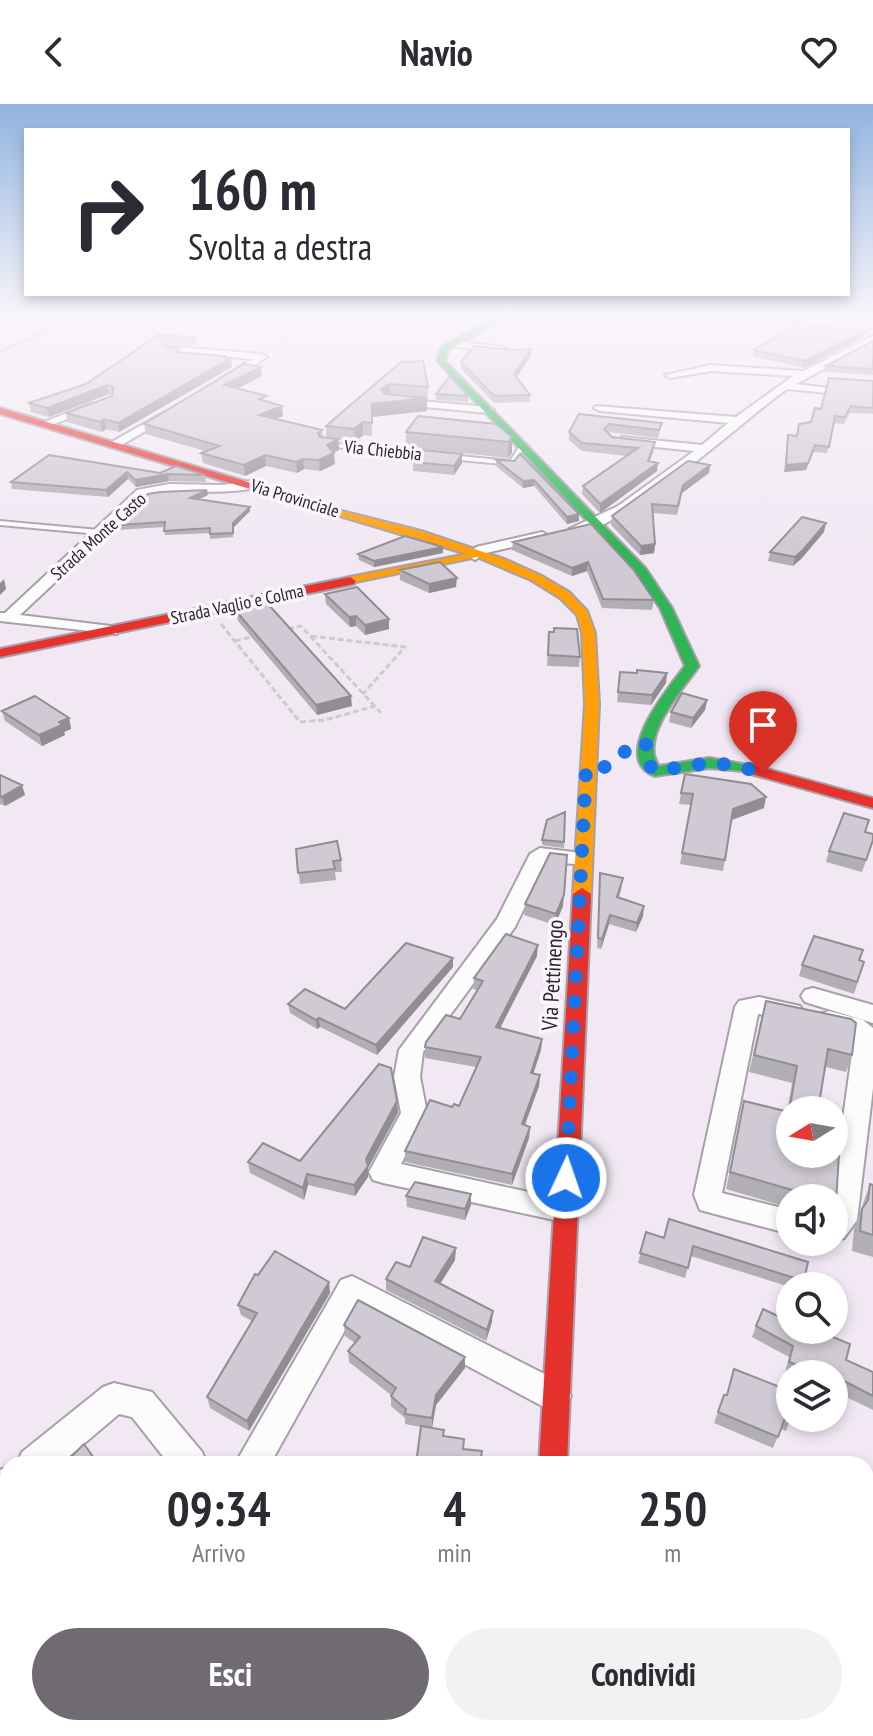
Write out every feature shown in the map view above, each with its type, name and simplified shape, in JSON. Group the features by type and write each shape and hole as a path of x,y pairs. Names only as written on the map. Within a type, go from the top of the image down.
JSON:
{"street":[{"path":"474,395 598,524 650,584 682,638 692,666 643,749 644,760 649,766 655,771 709,763 734,765 873,803"},
{"path":"569,530 598,524 774,395"},
{"path":"45,424 108,400"},
{"path":"390,402 488,410"},
{"path":"600,408 739,421"},
{"path":"114,444 177,409"},
{"name":"Via Provinciale","path":"0,411 475,556"},
{"path":"612,438 704,449"},
{"name":"Strada Monte Casto","path":"4,618 142,493 153,489 233,490 250,485"},
{"path":"475,556 481,550 554,534"},
{"name":"Strada Vaglio e Colma","path":"0,653 475,556"},
{"name":"Via Pettinengo","path":"475,556 541,579 557,588 584,615 593,666 553,1456"},
{"path":"4,618 111,631"},
{"path":"564,1210 383,1172 414,1113 407,1077 411,1050 507,922 540,854 582,859"},
{"path":"813,996 873,1014"},
{"path":"776,1218 710,1202 708,1195 747,1007 759,1005 854,1026 867,1036 848,1186"},
{"path":"257,1456 352,1289 555,1396"},
{"path":"44,1456 114,1398 141,1403 184,1456"}],"lane":[{"name":"Via Chiebbia","path":"325,444 512,463 523,445"},
{"path":"0,523 99,532"}],"path":[{"path":"209,610 300,722 325,720 375,706"},
{"path":"288,629 301,626 381,713"},
{"path":"235,641 261,635"},
{"path":"310,636 405,647 363,694"}],"building":[{"path":"53,395 80,395 47,408 29,403"},
{"path":"166,395 118,423 104,419 100,422 66,413 112,396"},
{"path":"192,395 264,395 267,396 259,399 282,406 259,415 322,430 318,433 320,437 338,439 327,445 334,453 319,460 296,462 265,455 244,465 201,453 220,446 144,424"},
{"path":"362,395 427,398 372,404 372,423 363,422 354,429 326,426"},
{"path":"825,395 873,395 873,408 851,406 845,417 835,416 829,447 815,445 808,463 786,465 788,435 797,436 799,424 811,422 815,408 821,409"},
{"path":"579,414 662,423 659,430 609,424 604,429 612,437 655,442 648,461 658,463 600,504 583,486 638,448 582,443 569,432"},
{"path":"418,416 496,424 512,437 509,442 406,432"},
{"path":"422,450 462,454 454,466 413,462"},
{"path":"520,454 579,514 567,517 534,480 523,481 496,460 514,461"},
{"path":"49,455 160,473 176,466 205,475 168,474 135,480 127,472 106,490 11,482"},
{"path":"688,461 710,465 683,485 678,506 652,504 655,544 641,546 612,516"},
{"path":"207,490 190,498 250,507 233,523 233,533 210,534 210,528 164,531 165,522 118,525 148,494"},
{"path":"802,517 826,523 795,557 770,552"},
{"path":"591,524 633,569 654,600 603,599 588,562 572,568 513,542"},
{"path":"405,536 443,547 374,561 358,554"},
{"path":"440,562 457,578 429,584 400,570"},
{"path":"357,587 389,619 365,625 356,616 349,617 325,594"},
{"path":"268,604 351,696 316,705 236,611"},
{"path":"554,628 577,629 580,657 548,655 549,632 554,632"},
{"path":"637,670 667,673 652,695 618,692 620,672 637,673"},
{"path":"682,693 707,700 693,718 671,712"},
{"path":"35,696 69,718 59,722 62,725 39,735 2,711"},
{"path":"685,774 751,784 766,797 733,809 725,860 682,853 693,794 681,793"},
{"path":"0,775 22,785 2,797"},
{"path":"565,812 564,842 542,840 547,820"},
{"path":"844,813 869,820 865,832 873,834 873,840 866,860 829,851"},
{"path":"337,841 341,860 333,861 335,869 298,873 296,849"},
{"path":"550,853 567,855 564,895 556,914 525,904"},
{"path":"600,873 623,878 617,897 644,906 637,923 610,915 602,939 598,938"},
{"path":"506,934 538,945 496,1027 542,1039 531,1073 540,1075 522,1124 530,1127 512,1174 405,1151 430,1100 459,1106 481,1057 425,1047 426,1042 446,1015 460,1019 483,981 474,978"},
{"path":"814,936 863,950 859,960 864,962 857,982 802,965"},
{"path":"406,943 453,958 376,1045 319,1018 316,1020 288,1004 305,989 345,1009"},
{"path":"766,1001 851,1019 856,1023 852,1055 828,1049 820,1096 792,1096 797,1066 754,1055"},
{"path":"379,1064 391,1068 397,1101 366,1159 368,1166 354,1185 307,1174 303,1188 248,1162 263,1143 300,1161"},
{"path":"744,1101 776,1109 776,1168 838,1168 837,1184 776,1185 730,1172"},
{"path":"415,1182 471,1194 465,1209 406,1196"},
{"path":"870,1184 873,1185 873,1235 860,1231 862,1209 868,1200"},
{"path":"669,1219 776,1252 776,1256 808,1262 806,1272 776,1272 693,1246 688,1268 640,1253 646,1232 664,1238"},
{"path":"423,1237 456,1248 435,1281 493,1311 487,1330 386,1279 396,1262 410,1267"},
{"path":"275,1251 329,1282 247,1421 207,1397 257,1313 238,1305 255,1274 258,1275"},
{"path":"358,1300 465,1357 436,1395 432,1418 405,1414 406,1409 391,1396 396,1388 348,1351 360,1337 344,1325"},
{"path":"763,1309 776,1315 776,1337 756,1326"},
{"path":"789,1344 850,1344 846,1360 790,1360 793,1346"},
{"path":"848,1361 873,1372 873,1396 848,1383"},
{"path":"734,1369 776,1386 778,1437 718,1412 724,1395 727,1395"},
{"path":"421,1426 444,1430 443,1436 464,1439 463,1449 482,1451 481,1456 417,1456"},
{"path":"84,1444 92,1456 72,1456"}],"traffic: fast":[{"path":"474,395 642,572 666,608 692,666 665,703 649,733 645,747 647,760 655,771 709,763 749,769"}],"traffic: slow":[{"path":"314,505 499,561 564,595 583,614 589,633 592,704 582,894"},
{"path":"350,581 472,556"}],"traffic: jam":[{"path":"0,411 314,505"},
{"path":"0,653 350,581"},
{"path":"749,769 873,803"},
{"path":"553,1456 582,894"}],"route":[{"path":"566,1178 586,770 599,771 638,742 646,744 644,760 655,771 709,763 734,765 763,773"}]}
